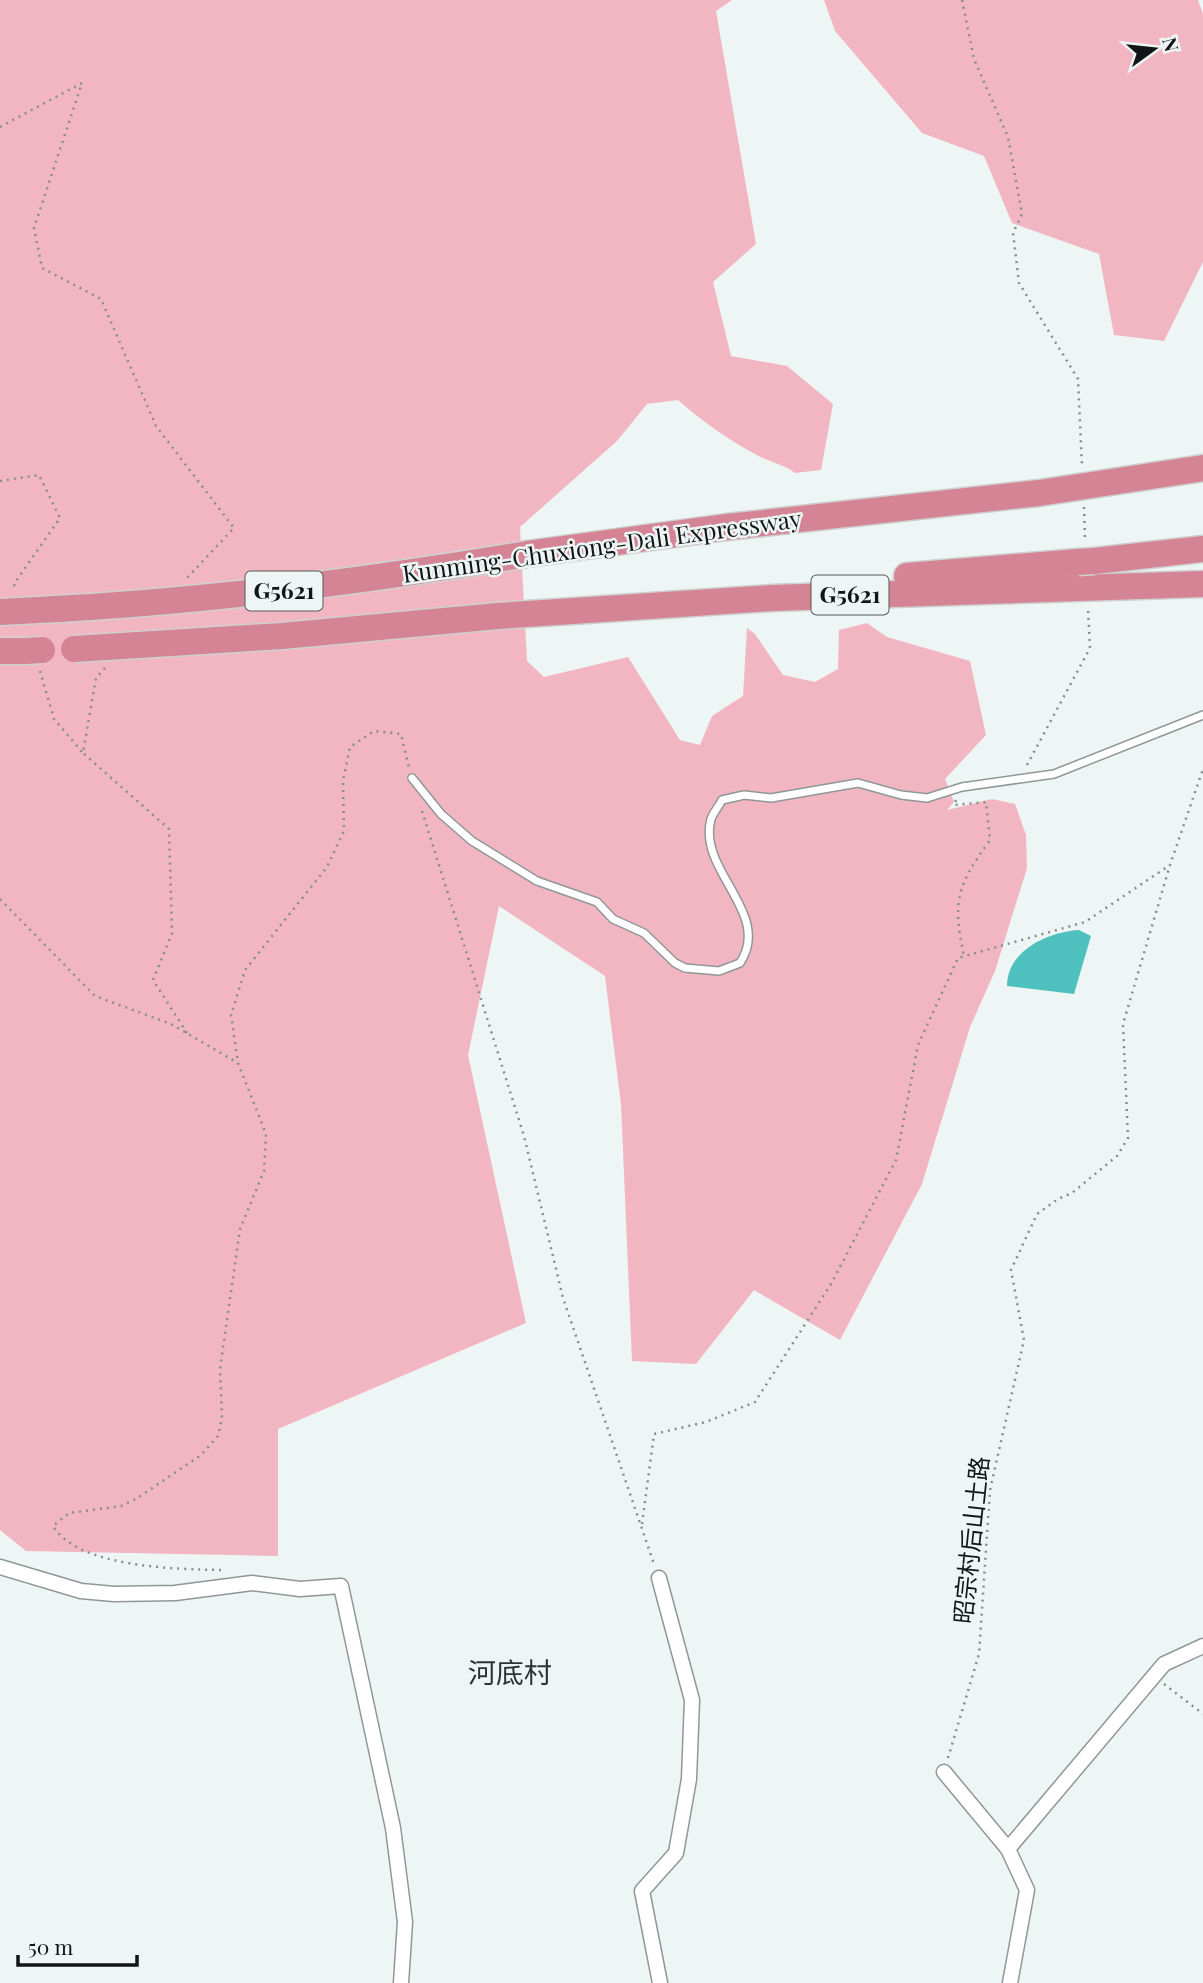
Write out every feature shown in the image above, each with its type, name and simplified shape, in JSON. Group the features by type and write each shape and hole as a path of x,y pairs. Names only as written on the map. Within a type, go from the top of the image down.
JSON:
{"highway":[{"name":"Kunming-Chuxiong-Dali Expressway","path":"19,607 153,604 295,590 527,554 727,527 1039,493 1203,468"},
{"name":"Kunming-Chuxiong-Dali Expressway","path":"27,656 74,649 282,636 498,616 659,596 1203,549"},
{"name":"G5621","path":"498,616 772,597 1203,584"}],"street":[{"path":"0,1567 81,1591 114,1594 175,1593 251,1583 300,1589 341,1586 393,1828 405,1922 401,1983"},
{"path":"659,1578 692,1700 689,1779 676,1853 642,1891 660,1983"},
{"path":"1007,1849 1164,1664 1203,1646"},
{"path":"944,1772 1007,1849 1027,1890 1010,1983"}],"lane":[{"path":"412,778 441,814 472,841 537,881 597,902 613,919 644,933 675,963 685,968 719,971 740,963 748,943 746,917 718,865 712,842 711,820 722,800 744,795 771,798 858,783 901,795 927,798 962,787 1054,774 1203,715"}],"path":[{"path":"962,0 974,59 1008,136 1022,214 1013,233 1020,282 1078,379 1082,476"},
{"path":"0,127 82,83 34,228 42,268 102,299 156,426 234,528 179,588"},
{"path":"0,481 40,475 60,518 14,584 19,607"},
{"path":"1083,497 1086,558"},
{"path":"1019,780 1090,648 1088,599"},
{"path":"27,656 54,719 83,753 169,828 172,933 153,980 187,1033"},
{"path":"83,753 96,678 106,668"},
{"path":"251,1583 239,1571 159,1568 97,1555 60,1538 53,1526 69,1513 121,1506 136,1499 201,1455 218,1436 222,1418 220,1369 240,1229 264,1171 266,1134 239,1063 231,1015 245,970 327,867 344,831 343,781 350,747 374,731 401,734 412,778 524,1136 564,1297 659,1578"},
{"name":"昭宗村后山土路","path":"944,1772 979,1654 990,1490 1024,1340 1010,1270 1037,1214 1072,1193 1108,1164 1128,1138 1123,1024 1170,864 1203,769"},
{"path":"962,787 954,805 986,802 990,840 963,878 956,918 964,956"},
{"path":"641,1526 654,1434 706,1422 755,1402 831,1284 896,1160 918,1045 958,958 1086,922 1170,864"},
{"path":"0,899 95,996 187,1033 239,1063"},
{"path":"1154,1677 1203,1714"}],"shaded area":[{"path":"0,0 732,0 716,11 756,244 713,282 731,356 787,366 833,404 821,470 795,473 760,457 715,429 678,400 647,404 617,441 520,527 527,661 544,677 628,657 680,740 700,745 712,716 743,696 747,628 755,634 783,675 815,682 838,669 839,630 867,623 887,637 970,661 986,735 945,779 954,802 947,810 992,799 1015,804 1026,835 1027,868 995,971 970,1027 922,1184 840,1340 754,1290 696,1364 632,1361 621,1104 605,976 499,906 468,1055 526,1323 278,1429 278,1556 26,1551 0,1530"},
{"path":"824,0 1198,0 1203,14 1203,262 1164,341 1114,335 1099,254 1012,223 984,156 922,133 835,31"}],"water":[{"path":"1079,930 1091,936 1074,994 1007,986 1009,974 1021,953 1042,939"}],"district":[{"name":"河底村","path":"510,1673"}]}
